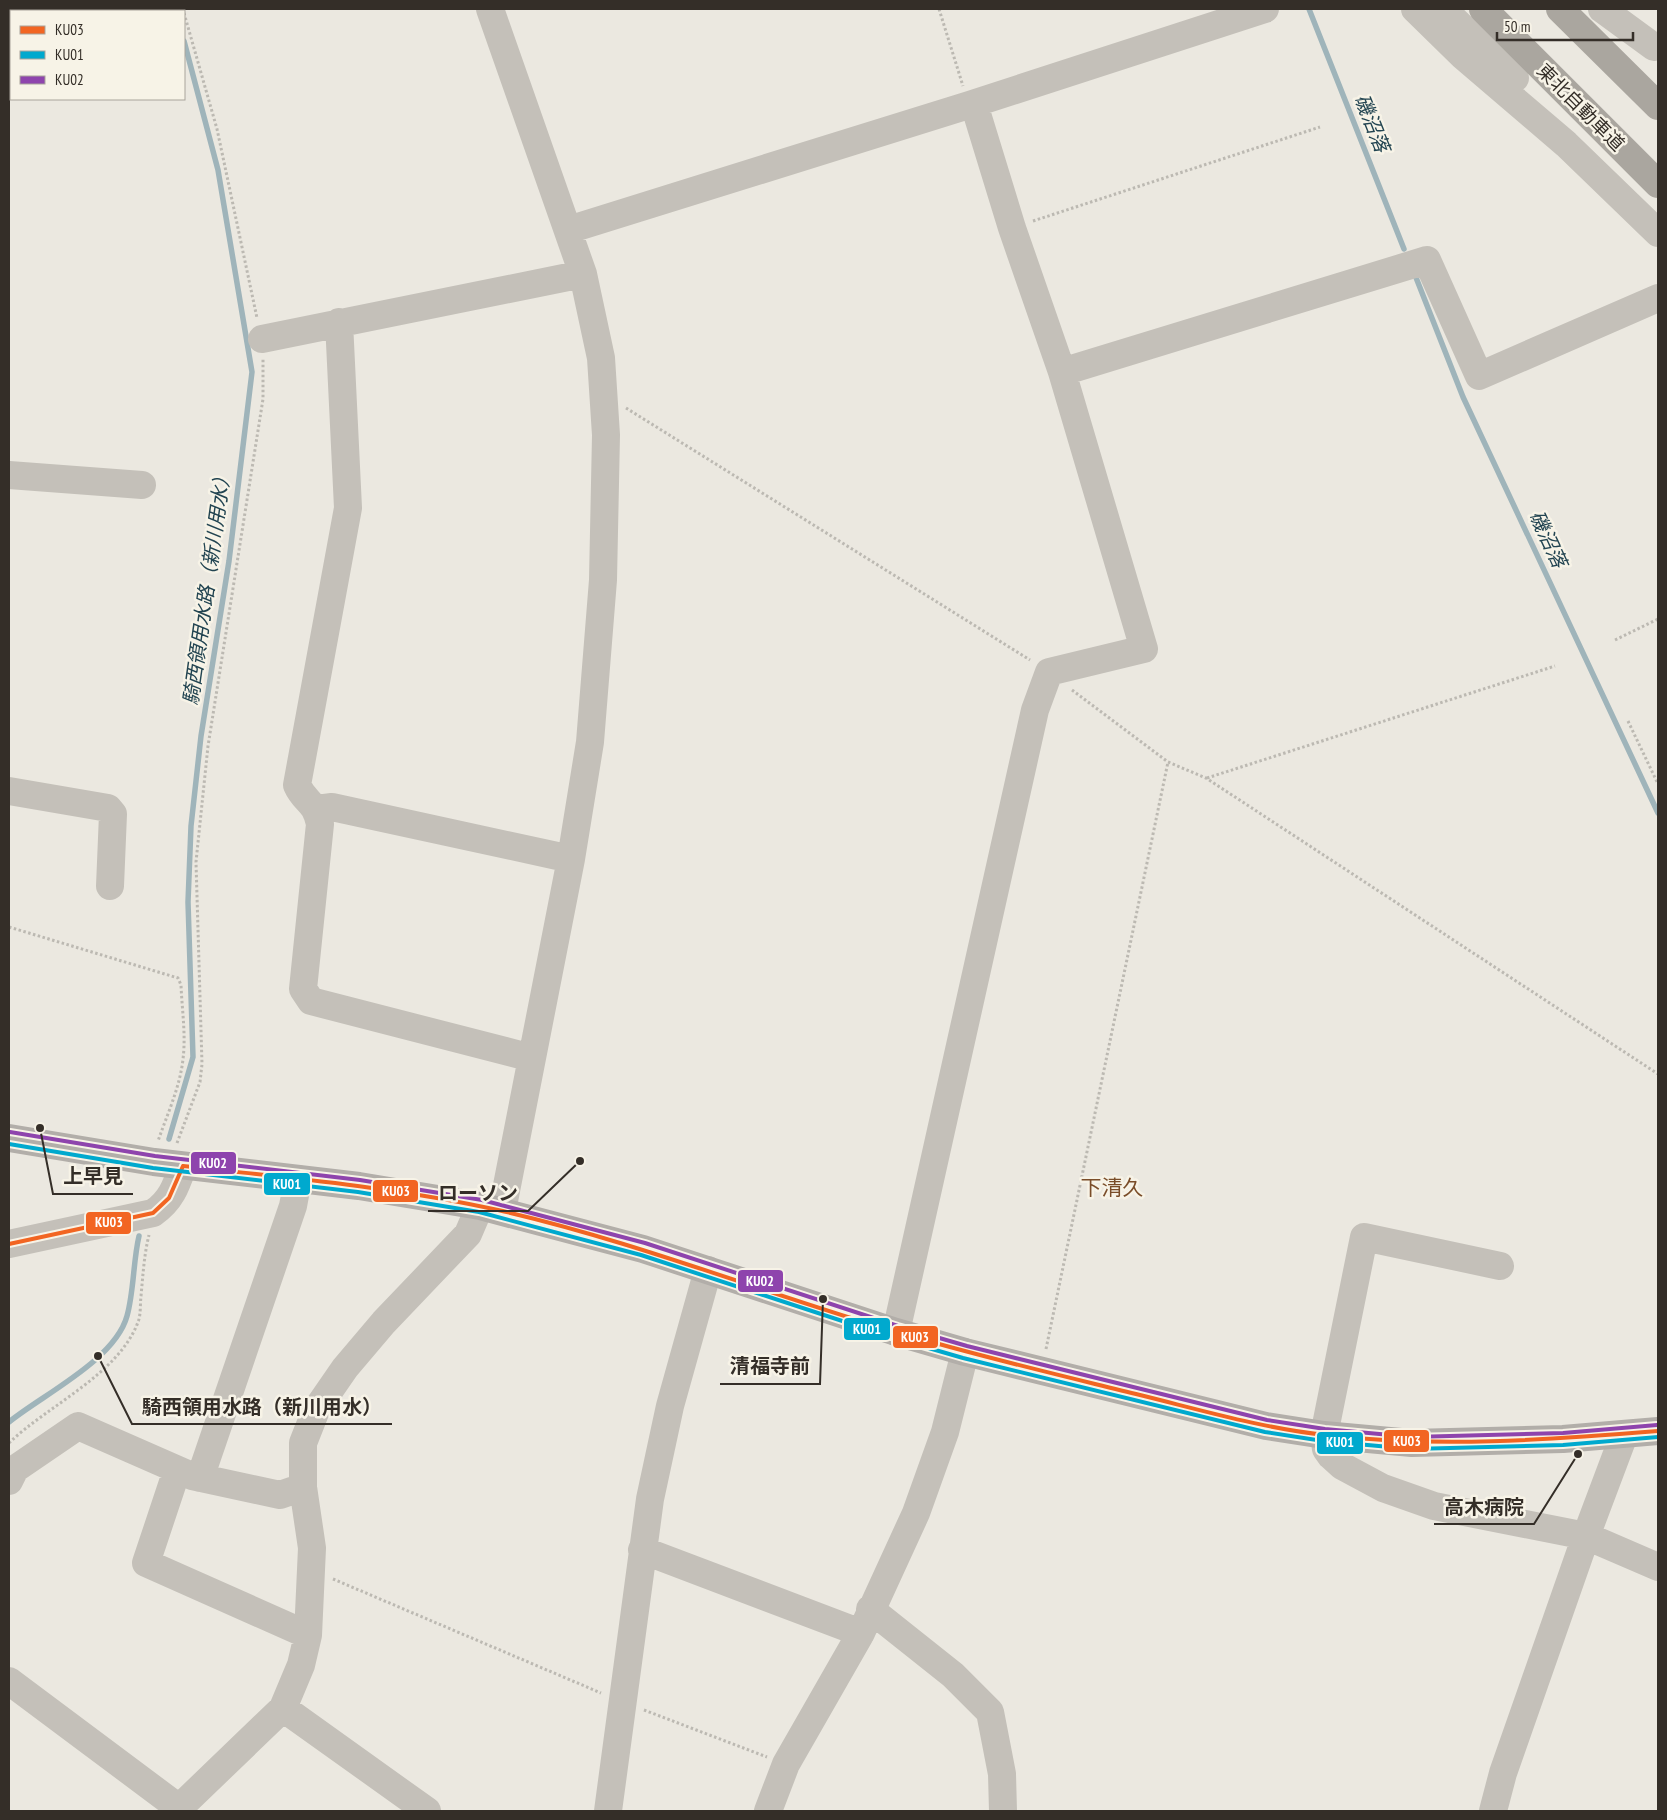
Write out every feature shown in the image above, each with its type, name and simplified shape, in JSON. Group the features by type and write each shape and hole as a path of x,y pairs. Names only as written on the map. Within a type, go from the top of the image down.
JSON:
{"highway":[{"name":"東北自動車道","path":"1483,9 1658,184"},
{"path":"1560,9 1658,106"}],"main road":[{"path":"9,1138 180,1156 298,1179 404,1192 491,1209 643,1249 896,1332 965,1352 1247,1421 1324,1435 1412,1443 1493,1442 1624,1435 1658,1430"}],"street":[{"path":"9,1681 178,1810 283,1708 301,1665 308,1635 312,1548 303,1487 303,1443 316,1410 345,1368 384,1322 491,1209 532,1058 590,742 603,580 606,436 601,358 582,274 568,230 506,60 490,9"},
{"path":"568,230 972,104 1265,9"},
{"path":"1415,9 1462,55 1566,144 1658,234"},
{"path":"1444,9 1546,110 1566,144"},
{"path":"1602,9 1656,49"},
{"path":"1621,9 1656,49"},
{"path":"896,1332 1035,710 1049,672 1144,649 1062,372 1012,228 972,104"},
{"path":"1062,372 1427,260 1479,376 1658,298"},
{"path":"262,339 582,274"},
{"path":"339,322 348,508 297,785 300,793 317,810 320,824 302,989 311,1001 532,1058"},
{"path":"9,475 142,485"},
{"path":"9,791 108,808 113,814 110,886"},
{"path":"317,810 332,808 570,859"},
{"path":"9,1244 153,1213 166,1204 174,1191 180,1156"},
{"path":"298,1179 293,1206 189,1474 146,1563 308,1635"},
{"path":"1500,1266 1364,1237 1324,1435 1326,1449 1336,1461 1383,1488 1434,1506 1586,1536 1658,1567"},
{"path":"608,1811 642,1550 658,1456 708,1270"},
{"path":"768,1811 786,1764 866,1621 916,1513 932,1475 965,1352"},
{"path":"9,1480 15,1469 78,1426 189,1474 280,1495 303,1487"},
{"path":"1493,1811 1503,1774 1586,1536 1624,1435"},
{"path":"642,1550 866,1621 953,1675 990,1712 1002,1774 1003,1802 1023,1811"},
{"path":"283,1708 427,1811"}],"path":[{"path":"939,9 972,104"},
{"path":"180,1156 200,1082 202,1064 196,862 208,746 263,399 265,376 262,339 217,129 185,18"},
{"path":"1012,228 1320,127"},
{"path":"604,396 622,405 1049,672 1168,762 1206,778 1658,1074"},
{"path":"1615,640 1658,619"},
{"path":"1206,778 1555,666"},
{"path":"1628,721 1658,784"},
{"path":"1041,1371 1168,762"},
{"path":"9,927 178,978 181,985 183,1061 178,1084 157,1144"},
{"path":"9,1443 20,1432 77,1392 123,1350 139,1321 144,1253 149,1234"},
{"path":"311,1569 623,1702 786,1764"}],"waterway":[{"name":"磯沼落","path":"1309,9 1404,249"},
{"name":"騎西領用水路（新川用水）","path":"169,1139 193,1057 188,902 191,826 201,736 229,561 252,372 218,170 185,45"},
{"name":"磯沼落","path":"1415,275 1463,397 1658,813"},
{"name":"騎西領用水路（新川用水）","path":"9,1422 93,1362 120,1332 129,1306 139,1236"}],"transit line":[{"name":"KU02","path":"10,1132 155,1156 360,1180 482,1200 645,1243 898,1326 967,1346 1267,1420 1325,1429 1412,1437 1563,1433 1657,1425"},
{"name":"KU01","path":"9,1144 153,1168 358,1192 479,1212 641,1255 894,1338 963,1358 1265,1432 1323,1441 1412,1449 1563,1445 1658,1437"},
{"name":"KU03","path":"183,1166 381,1189 498,1210 649,1252 847,1317 927,1341 1278,1428 1367,1439 1450,1442 1533,1440 1658,1431"},
{"name":"KU03","path":"9,1244 153,1213 169,1198 183,1166"}],"place":[{"name":"上早見","path":"40,1128"},
{"name":"ローソン","path":"580,1161"},
{"name":"清福寺前","path":"823,1299"},
{"name":"騎西領用水路（新川用水）","path":"98,1356"},
{"name":"高木病院","path":"1578,1454"}],"district":[{"name":"下清久","path":"1112,1188"}]}
